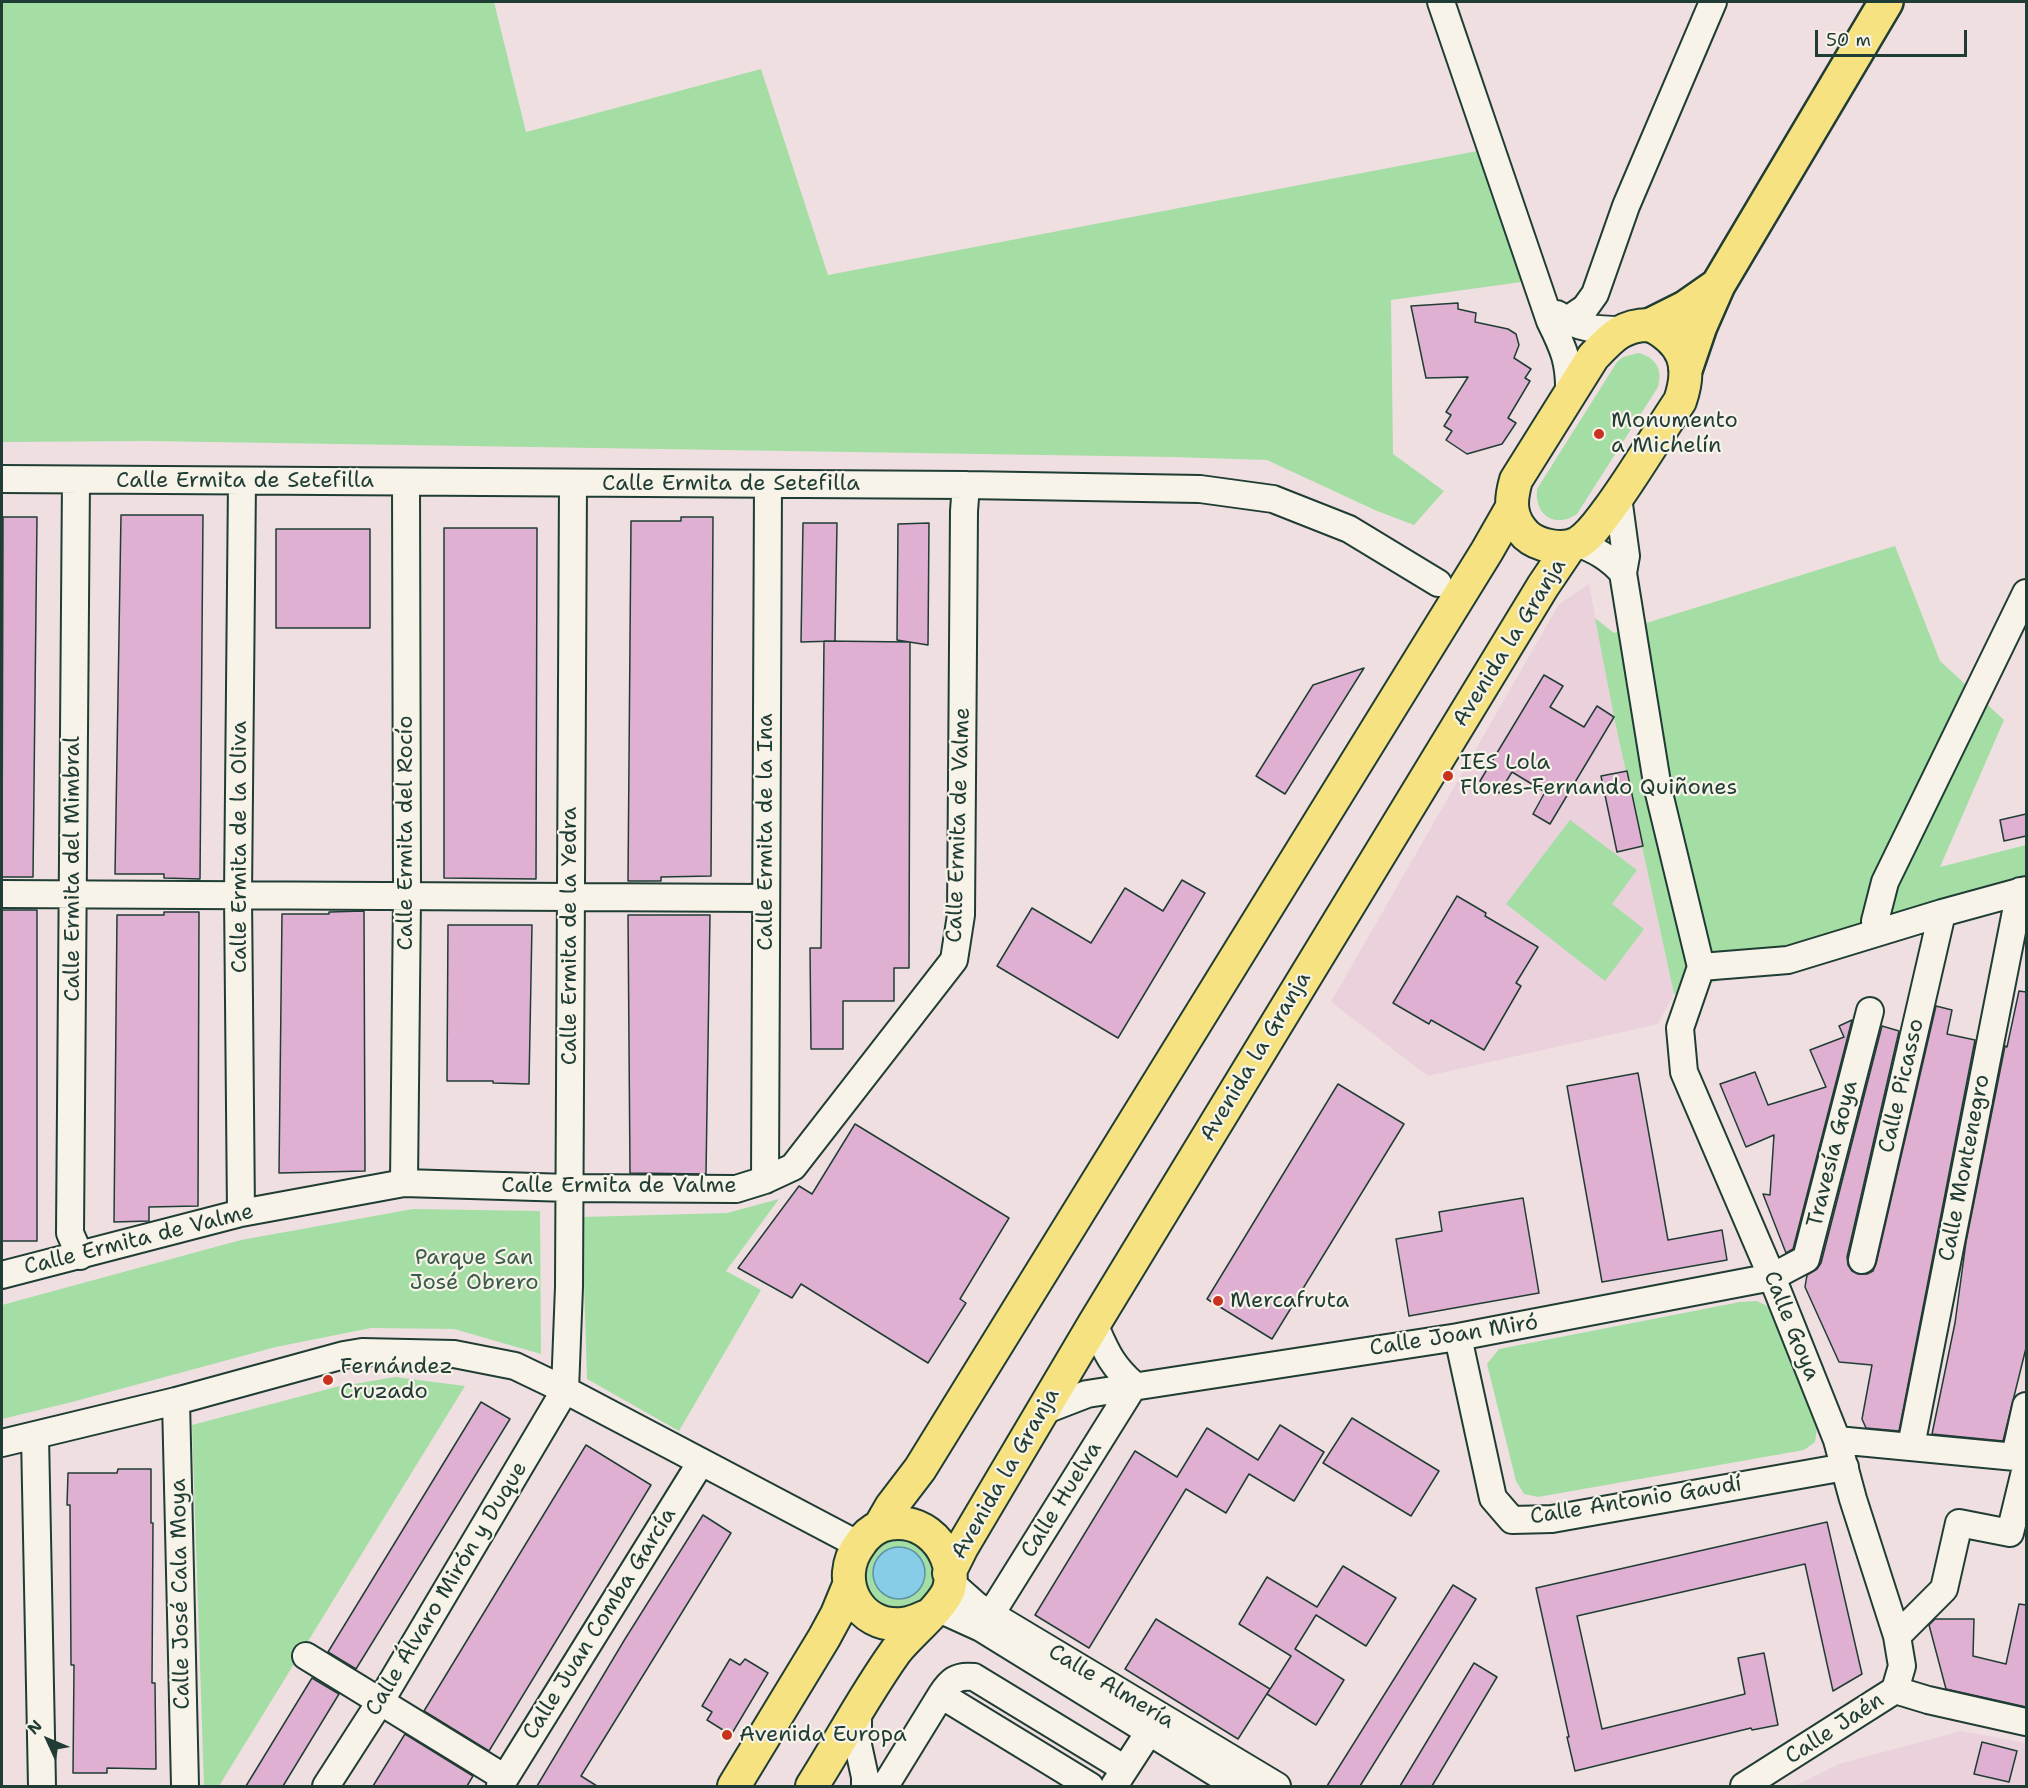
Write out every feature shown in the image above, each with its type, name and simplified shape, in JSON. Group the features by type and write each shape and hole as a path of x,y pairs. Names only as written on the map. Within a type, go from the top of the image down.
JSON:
{"highway":[{"path":"1686,367 1700,326 1718,285 1886,2"},
{"path":"1627,328 1685,308 1718,285"}],"main road":[{"path":"941,1595 915,1622 903,1625 882,1622 862,1609 854,1599 849,1585 848,1571 851,1556 920,1469 1473,574 1510,509 1516,480 1593,357 1608,341 1627,328 1664,332 1680,351 1686,367"},
{"name":"Avenida la Granja","path":"812,1786 898,1650 941,1595 962,1547 1094,1324 1543,586 1574,544 1591,534 1680,401 1686,383 1686,367"},
{"path":"1510,509 1518,527 1529,538 1541,544 1574,544"},
{"name":"Avenida la Granja","path":"869,1536 894,1523 908,1524 923,1529 936,1539 944,1550 949,1564 941,1595"},
{"path":"734,1786 824,1638 849,1585"}],"street":[{"path":"1440,2 1550,321 1569,368 1569,395"},
{"path":"1566,321 1585,308 1595,294 1626,206 1713,2"},
{"path":"1595,294 1596,305 1627,328"},
{"path":"1542,298 1566,321 1582,328 1627,328"},
{"name":"Calle Ermita de Setefilla","path":"2,479 966,485 1200,489 1274,499 1349,529 1438,583"},
{"name":"Calle Ermita del Mimbral","path":"76,480 70,1233 80,1256"},
{"name":"Calle Ermita de la Oliva","path":"241,1213 238,895 242,481"},
{"name":"Calle Ermita del Rocío","path":"404,1183 407,896 406,482"},
{"name":"Calle Ermita de la Yedra","path":"566,1390 569,1287 573,483"},
{"name":"Calle Ermita de la Ina","path":"765,1180 768,484"},
{"name":"Calle Ermita de Valme","path":"2,1275 241,1213 404,1183 569,1188 736,1189 765,1180 793,1167 954,960 961,915 966,485"},
{"path":"1617,497 1626,556 1623,573 1658,789 1701,967 1788,960 2023,890"},
{"path":"1574,544 1603,555 1614,562 1623,573"},
{"path":"1446,617 1444,597 1438,583 1454,583 1473,574"},
{"path":"1876,933 1875,921 1885,882 2026,593"},
{"name":"Calle Montenegro","path":"1911,1446 2023,890"},
{"path":"2,894 766,898"},
{"name":"Calle Picasso","path":"1862,1260 1942,913"},
{"name":"Calle Goya","path":"1701,967 1680,1028 1684,1072 1772,1277 1837,1440 1897,1635 1902,1666 1895,1690"},
{"name":"Travesía Goya","path":"1772,1277 1806,1259 1870,1011"},
{"name":"Calle Joan Miró","path":"1043,1411 1087,1394 1134,1385 1458,1338 1772,1277"},
{"path":"1094,1324 1108,1357 1118,1372 1134,1385"},
{"name":"Calle Antonio Gaudí","path":"1458,1338 1493,1498 1512,1520 1552,1519 1845,1467"},
{"path":"2,1443 176,1401 321,1360 363,1352 454,1354 515,1366 566,1390 701,1462 869,1536"},
{"name":"Calle Huelva","path":"991,1614 1134,1385"},
{"name":"Calle Álvaro Mirón y Duque","path":"326,1786 380,1702 566,1390"},
{"name":"Calle José Cala Moya","path":"176,1401 185,1786"},
{"path":"1897,1635 1944,1589 1959,1522 2010,1533 2023,1461 2026,1406"},
{"path":"35,1436 42,1786"},
{"path":"1837,1440 1911,1446 2023,1461"},
{"name":"Calle Juan Comba García","path":"502,1782 701,1462"},
{"name":"Calle Almería","path":"941,1595 977,1606 1277,1786"},
{"name":"Calle Almería","path":"941,1595 981,1628 1237,1786"},
{"path":"306,1656 502,1782"},
{"path":"885,1786 950,1681 961,1676 974,1677 1119,1778 1149,1732"},
{"path":"1895,1690 1928,1700 2026,1722"},
{"name":"Calle Jaén","path":"1744,1786 1895,1690"},
{"path":"941,1695 1090,1786"},
{"path":"858,1712 858,1745 865,1786"}],"shaded area":[{"path":"1589,584 1614,717 1674,994 1658,1024 1428,1076 1331,1002 1559,604"},
{"path":"1961,1731 2026,1743 2026,1786 1795,1786 1839,1764"}],"green space":[{"path":"2,2 494,2 526,132 761,69 828,275 1493,148 1536,280 1391,300 1393,454 1444,491 1414,525 1377,511 1267,460 147,441 2,442"},
{"path":"1638,353 1657,365 1660,375 1658,387 1577,514 1561,520 1548,517 1539,506 1537,489 1617,362 1623,357"},
{"path":"1895,546 1940,661 2004,720 1940,867 2026,845 2026,888 1674,994 1595,618 1614,633"},
{"path":"1570,820 1637,870 1612,904 1644,929 1605,981 1506,904"},
{"path":"779,1199 726,1271 761,1290 679,1431 587,1379 582,1217 727,1213"},
{"name":"Parque San José Obrero","path":"413,1209 540,1211 541,1354 454,1329 371,1328 276,1347 2,1419 2,1305 241,1240"},
{"path":"1757,1301 1769,1307 1817,1429 1815,1442 1804,1450 1538,1497 1524,1494 1516,1481 1487,1364 1499,1349 1740,1302"},
{"path":"395,1377 465,1386 219,1786 204,1786 192,1425 336,1387"},
{"path":"906,1538 925,1548 933,1560 935,1574 933,1588 925,1600 913,1608 892,1610 873,1600 865,1588 863,1567 873,1548 885,1540"}],"water":[{"path":"899,1547 909,1549 917,1555 923,1563 925,1573 923,1583 917,1591 909,1597 899,1599 889,1597 881,1591 875,1583 873,1573 875,1563 881,1555 889,1549"}],"building":[{"path":"1458,303 1458,309 1476,313 1475,322 1508,329 1516,334 1519,345 1514,358 1531,369 1525,378 1530,381 1508,418 1516,423 1502,444 1467,454 1446,440 1452,431 1444,426 1451,415 1446,412 1468,377 1426,378 1411,306"},
{"path":"121,515 203,515 200,879 164,878 164,874 115,874"},
{"path":"3,517 37,517 33,877 2,877"},
{"path":"681,517 713,517 711,876 661,877 661,881 628,881 631,521 681,521"},
{"path":"803,523 837,523 835,641 801,642"},
{"path":"929,523 928,645 897,640 898,524"},
{"path":"444,528 537,528 536,879 444,878"},
{"path":"276,529 370,529 370,628 276,628"},
{"path":"824,641 910,642 909,968 894,968 894,1001 843,1001 843,1049 811,1049 810,948 821,948"},
{"path":"1364,668 1285,794 1256,776 1313,685"},
{"path":"1544,675 1563,686 1550,707 1584,727 1597,706 1614,717 1550,824 1533,814 1545,792 1512,772 1499,793 1480,781"},
{"path":"1627,771 1643,846 1617,852 1601,776"},
{"path":"2026,814 2026,836 2004,841 2000,820"},
{"path":"1182,880 1205,893 1118,1038 997,966 1032,908 1091,943 1125,888 1163,911"},
{"path":"1457,896 1486,913 1485,916 1538,947 1516,983 1521,986 1484,1050 1431,1020 1429,1024 1393,1003"},
{"path":"2,910 37,910 37,1241 2,1241"},
{"path":"364,911 365,1171 279,1173 282,914"},
{"path":"164,912 199,912 198,1206 149,1207 149,1221 114,1222 117,915 164,915"},
{"path":"628,915 710,915 706,1174 630,1173"},
{"path":"448,925 532,925 529,1084 447,1081"},
{"path":"2019,991 2026,992 2026,1348 2003,1441 1932,1434 1955,1323 1966,1242 2005,1046 2007,1047"},
{"path":"1936,1006 1952,1010 1947,1034 1975,1040 1899,1431 1866,1428 1862,1419 1872,1365 1839,1362 1805,1287 1807,1275 1817,1269 1821,1263 1882,1026 1899,1031 1847,1257 1852,1271 1867,1274 1873,1271"},
{"path":"1852,1020 1793,1249 1786,1253 1763,1194 1770,1195 1774,1135 1746,1147 1720,1084 1755,1072 1768,1105 1826,1087 1810,1050 1844,1037 1839,1026"},
{"path":"1638,1073 1668,1240 1722,1230 1727,1260 1602,1282 1567,1086"},
{"path":"1338,1084 1404,1124 1272,1339 1207,1299"},
{"path":"855,1124 1009,1218 960,1299 966,1303 928,1363 801,1284 792,1298 738,1268 799,1186 812,1194"},
{"path":"1523,1198 1539,1293 1409,1316 1396,1239 1442,1231 1439,1212"},
{"path":"481,1402 510,1419 356,1669 328,1652"},
{"path":"1352,1418 1439,1471 1411,1516 1323,1463"},
{"path":"1280,1425 1324,1452 1294,1501 1249,1474 1226,1513 1186,1489 1089,1648 1035,1615 1135,1451 1177,1477 1207,1428 1258,1460"},
{"path":"586,1445 651,1485 489,1751 424,1711"},
{"path":"118,1469 151,1469 152,1683 155,1683 156,1769 107,1768 107,1773 73,1773 74,1665 71,1665 68,1473 117,1473"},
{"path":"703,1515 731,1533 581,1776 597,1786 537,1786 625,1639"},
{"path":"1827,1522 1862,1674 1833,1691 1805,1564 1577,1616 1602,1729 1745,1694 1738,1658 1764,1653 1778,1725 1752,1730 1751,1728 1575,1771 1536,1588"},
{"path":"1343,1566 1396,1598 1366,1646 1316,1615 1295,1649 1344,1680 1316,1725 1267,1694 1291,1656 1239,1624 1267,1577 1317,1607"},
{"path":"1453,1585 1476,1599 1360,1786 1327,1786"},
{"path":"2019,1604 2026,1605 2026,1707 1946,1689 1929,1625 1935,1619 1974,1619 1973,1656 2006,1664"},
{"path":"1156,1619 1270,1689 1238,1739 1125,1669"},
{"path":"730,1659 740,1665 745,1659 768,1673 731,1735 707,1720 712,1712 702,1706"},
{"path":"1474,1663 1497,1677 1432,1786 1400,1786"},
{"path":"312,1678 339,1694 283,1786 246,1786"},
{"path":"405,1734 473,1776 467,1786 373,1786"},
{"path":"1982,1742 2017,1751 2009,1782 1974,1774"}],"place":[{"name":"Monumento a Michelín","path":"1599,434"},
{"name":"IES Lola Flores-Fernando Quiñones","path":"1448,776"},
{"name":"Mercafruta","path":"1218,1301"},
{"name":"Fernández Cruzado","path":"328,1380"},
{"name":"Avenida Europa","path":"727,1735"}]}
